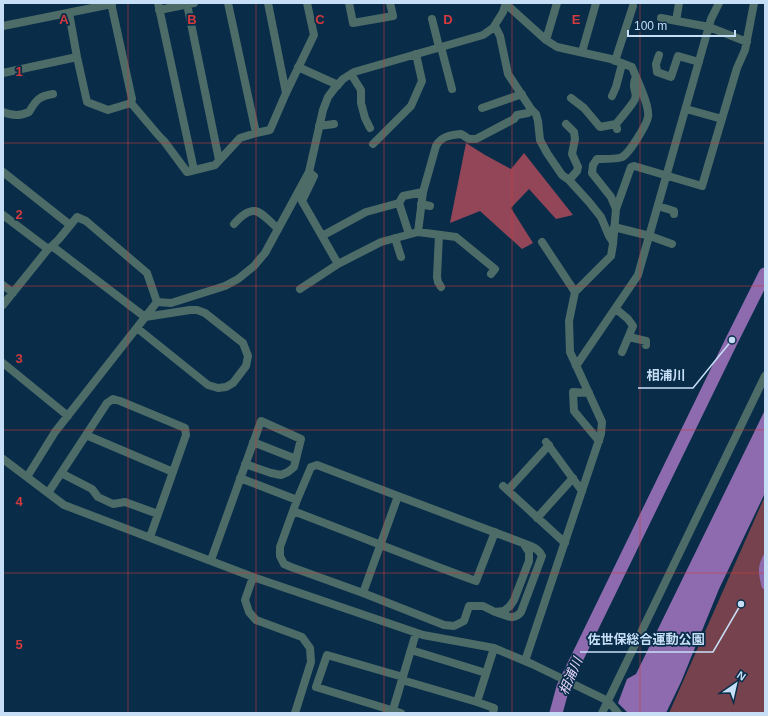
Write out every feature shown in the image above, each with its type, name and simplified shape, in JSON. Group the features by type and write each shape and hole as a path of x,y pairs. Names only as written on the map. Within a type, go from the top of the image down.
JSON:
{"street":[{"path":"3,26 112,3 132,98 131,103 158,136 164,141 187,172 215,165 240,138 270,130 314,35 307,3"},
{"path":"228,3 256,133"},
{"path":"268,3 286,93"},
{"path":"349,3 353,23 393,16 390,3"},
{"path":"157,302 170,303 225,286 238,279 254,266 265,253 309,172 323,110 328,97 338,85 354,72 483,35 495,26 506,3 546,40 557,47 582,52 632,67 647,105 648,117 630,151 622,157 598,160 593,166 592,173 611,197 616,209"},
{"path":"546,40 557,3"},
{"path":"582,52 596,3"},
{"path":"676,21 679,3"},
{"path":"576,366 638,275 711,19 719,3"},
{"path":"529,662 565,543 601,434 602,422 570,352 568,321 575,292 611,256 614,242 616,209 631,167 634,166 702,186 738,68 745,50 754,3"},
{"path":"194,170 159,6 190,4 220,160"},
{"path":"612,96 616,87 619,62 633,6"},
{"path":"69,13 76,57 87,102 108,110 131,103"},
{"path":"661,18 709,27 747,42"},
{"path":"432,19 452,89"},
{"path":"495,26 500,36 508,74 531,109 536,114 540,140 547,153 562,175 569,180 601,217 609,236 614,242"},
{"path":"373,144 411,106 422,81 416,54"},
{"path":"659,55 656,64 657,72 671,77 678,56 699,62"},
{"path":"3,73 76,57"},
{"path":"298,67 338,85"},
{"path":"351,74 361,90 361,102 365,118 370,128"},
{"path":"571,98 584,108 600,127 616,127 635,99 636,94 633,82 636,77"},
{"path":"3,112 11,115 21,115 29,112 35,102 40,98 53,94"},
{"path":"482,108 522,94"},
{"path":"418,232 426,205 423,192 438,154 439,141 447,135 461,134 469,139 476,139 514,119 517,115 528,113 531,109"},
{"path":"686,109 722,120"},
{"path":"319,126 334,124"},
{"path":"566,124 574,132 575,139 572,154 578,167 577,171 569,180"},
{"path":"3,172 70,226"},
{"path":"309,172 314,176 302,201 338,264"},
{"path":"322,236 366,212 399,203 403,196 423,192"},
{"path":"399,203 409,234"},
{"path":"658,206 674,211"},
{"path":"234,224 247,212 254,211 260,212 278,229"},
{"path":"3,215 145,317 190,310 197,310 205,313 243,343 248,356 246,366 233,383 226,387 218,388 208,384 137,328"},
{"path":"3,304 50,248 60,239 77,217 86,221 147,273 157,302"},
{"path":"614,227 650,236 672,244"},
{"path":"303,284 381,242 418,232 456,237 495,269 491,274"},
{"path":"439,235 437,277 441,287"},
{"path":"395,238 401,257"},
{"path":"542,242 575,292"},
{"path":"3,285 13,292"},
{"path":"27,477 55,432 157,302"},
{"path":"616,309 628,319 633,326 622,352"},
{"path":"629,337 646,341 646,345"},
{"path":"3,363 68,416"},
{"path":"602,713 606,700 765,376"},
{"path":"589,393 573,392 574,411 599,441"},
{"path":"48,493 107,403 113,399 185,428 186,435 150,537"},
{"path":"211,560 245,464 261,421 301,439 294,467 288,472 281,475 245,464"},
{"path":"86,435 173,472"},
{"path":"253,442 296,459"},
{"path":"565,543 505,488 547,443 582,491"},
{"path":"3,459 64,505 253,577 416,633 494,648 529,662 606,700 618,713"},
{"path":"317,464 398,496 496,532 523,544 534,546 540,551 542,556 521,612 518,616 513,618 483,606 469,606 464,621 454,626 444,625 284,564 280,556 280,547 311,467 317,464"},
{"path":"61,473 92,489 98,497 113,504 125,502 158,514"},
{"path":"240,478 297,500"},
{"path":"537,518 573,478"},
{"path":"363,593 398,496"},
{"path":"293,511 427,564 476,581 496,532"},
{"path":"495,612 504,611 514,600 529,561 529,552 523,544"},
{"path":"253,577 245,600 249,612 256,620 302,637 310,648 311,662 295,713"},
{"path":"392,712 416,633"},
{"path":"477,702 494,648"},
{"path":"411,650 486,673"},
{"path":"401,713 392,712 316,686 327,655 477,702 494,708 493,713"}],"shaded area":[{"path":"466,143 511,169 524,153 573,215 556,219 529,189 511,208 533,243 522,249 480,211 450,223"},
{"path":"765,410 765,493 719,589 681,682 666,713 628,713 618,703 627,679 636,674"},
{"path":"765,496 765,713 669,713"},
{"path":"765,552 765,590 762,588 759,569"}],"waterway":[{"name":"相浦川","path":"556,713 563,687 765,274"}],"place":[{"name":"相浦川","path":"732,340"},
{"name":"佐世保総合運動公園","path":"741,604"}]}
